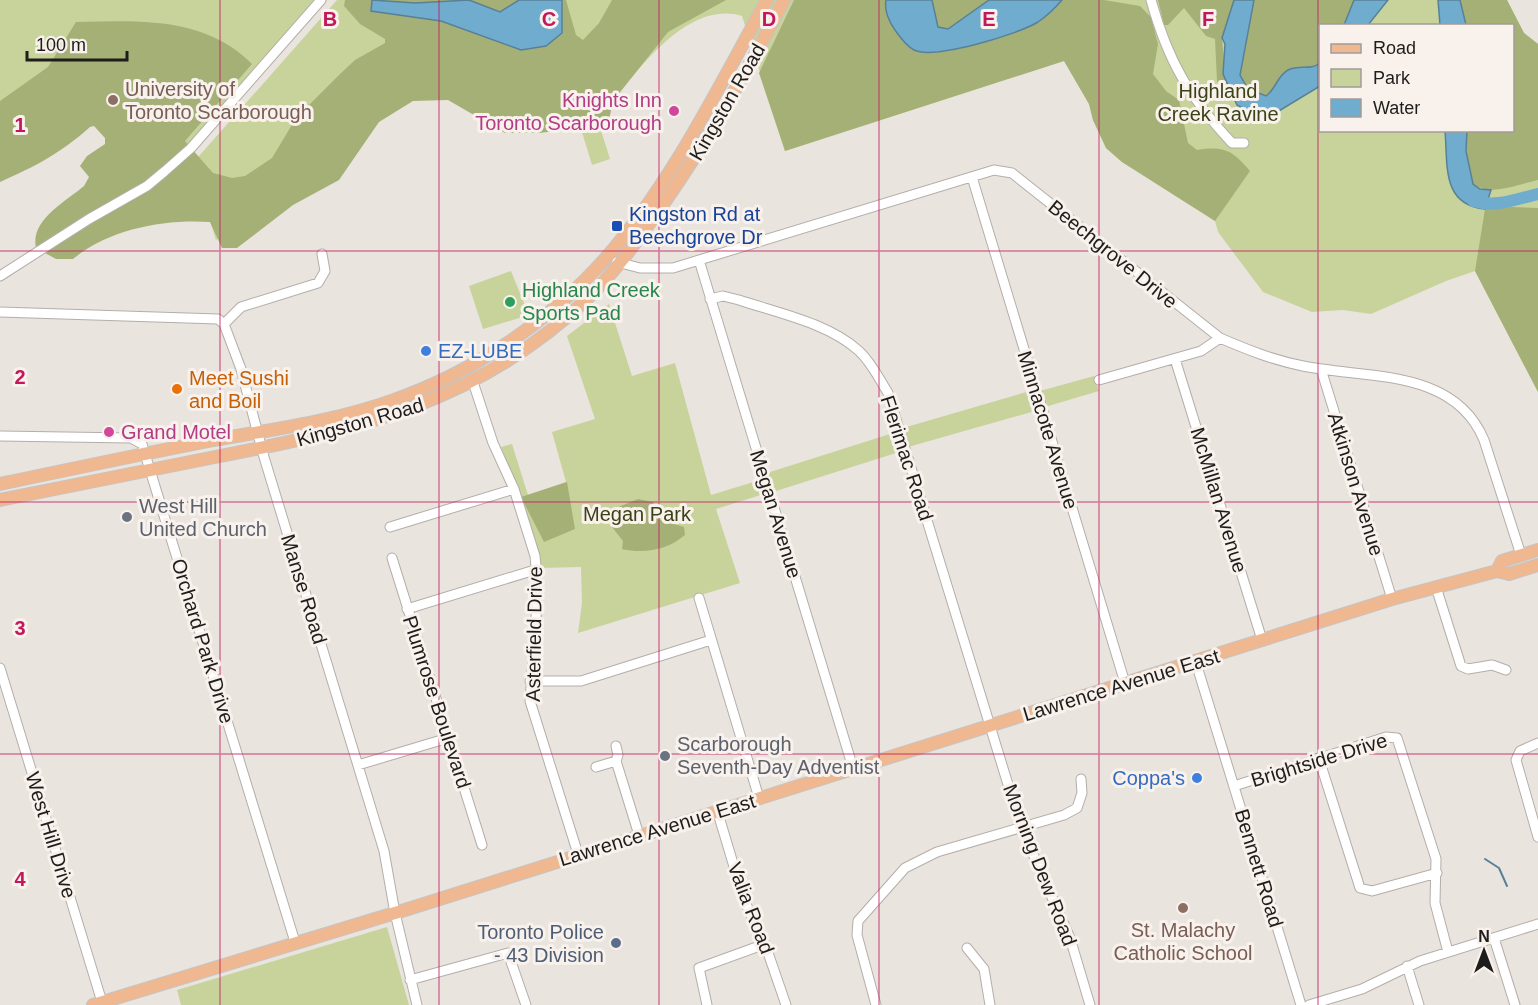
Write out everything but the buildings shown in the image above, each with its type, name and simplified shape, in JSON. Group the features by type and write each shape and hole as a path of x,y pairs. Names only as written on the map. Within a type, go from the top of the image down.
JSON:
{"main road":[{"name":"Kingston Road","path":"0,484 370,407 445,379 478,361 535,323 605,259 664,177 719,89 767,0"},
{"name":"Kingston Road","path":"0,500 261,448 398,415 473,382 544,336 591,296 620,263 695,160 784,0"},
{"name":"Lawrence Avenue East","path":"1497,571 1502,561 1538,550"},
{"name":"Lawrence Avenue East","path":"97,1004 395,913 1125,683 1196,663 1392,599 1497,571 1509,574 1538,565"}],"street":[{"path":"0,276 89,219 147,186 165,171 191,148 321,0"},
{"path":"1151,0 1167,50 1185,86 1232,143 1244,143"},
{"name":"Beechgrove Drive","path":"605,259 640,268 661,268 699,260 994,170 1015,174 1220,338 1260,356 1321,369 1423,384 1444,393 1461,405 1477,423 1484,440 1521,555"},
{"name":"Minnacote Avenue","path":"972,177 1125,683"},
{"path":"0,312 218,319 224,324 241,308 318,283 325,270 322,255"},
{"name":"Megan Avenue","path":"699,260 853,768"},
{"name":"Flerimac Road","path":"710,299 723,296 739,300 838,336 859,352 874,369 888,393 990,726"},
{"name":"Manse Road","path":"224,324 241,369 261,448 384,851 395,913 417,1005"},
{"path":"1099,380 1202,351 1220,338"},
{"name":"McMillan Avenue","path":"1175,359 1262,640"},
{"name":"Atkinson Avenue","path":"1321,369 1392,599"},
{"name":"Asterfield Drive","path":"473,382 493,443 514,489 538,569 530,701 578,854"},
{"path":"0,436 131,438 141,444 145,454"},
{"name":"Orchard Park Drive","path":"145,454 295,942"},
{"path":"390,526 514,489"},
{"name":"Plumrose Boulevard","path":"392,558 482,845"},
{"path":"407,609 538,569"},
{"path":"1436,587 1461,666 1468,669 1492,665 1506,670"},
{"path":"699,598 759,798"},
{"path":"530,681 581,681 711,640"},
{"name":"Bennett Road","path":"1196,663 1301,1005"},
{"name":"West Hill Drive","path":"0,668 97,1004"},
{"name":"Morning Dew Road","path":"990,726 1021,827 1070,938 1090,1005"},
{"name":"Brightside Drive","path":"1234,786 1386,737 1397,738 1436,859 1434,903 1448,952"},
{"path":"358,765 448,738"},
{"path":"1538,743 1520,751 1516,760 1538,837"},
{"path":"616,746 618,755 616,761 639,835"},
{"path":"1319,759 1362,891 1372,891 1437,873"},
{"path":"596,767 616,761"},
{"path":"876,1005 857,935 858,921 905,868 937,852 1064,815 1077,808 1082,793 1081,779"},
{"name":"Valia Road","path":"717,810 744,900 765,944 786,1005"},
{"path":"1309,1005 1362,989 1407,966 1538,924"},
{"path":"1494,938 1515,1005"},
{"path":"707,1005 699,968 765,944"},
{"path":"967,948 984,969 990,1005"},
{"path":"410,980 508,952 526,1005"},
{"path":"1407,966 1419,1005"}],"green space":[{"name":"University of Toronto Scarborough","path":"0,0 327,0 188,159 123,100 0,162"},
{"name":"Highland Creek Ravine","path":"337,0 1507,0 1524,33 1538,44 1538,392 1475,271 1446,281 1371,314 1343,310 1312,312 1263,292 1218,232 1215,221 1122,162 1106,148 1093,120 1089,104 1064,61 785,151 742,16 722,14 703,18 685,27 652,55 613,101 428,86 381,94 313,182 216,240 192,164"},
{"path":"345,0 566,0 576,35 583,40 599,23 612,0 726,0 668,32 613,101 609,120 581,128 539,133 505,133 448,100 413,101 379,122 339,180 293,205 237,248 222,248 210,222 192,221 156,224 120,233 103,240 73,259 56,259 36,248 38,229 59,205 84,186 89,177 80,166 87,156 105,144 105,138 94,126 90,127 48,158 0,182 0,101 48,67 76,22 147,22 192,29 233,48 252,64 185,141 213,173 232,178 245,176 272,158 296,118 355,60 385,43 385,39 360,24 344,6"},
{"path":"794,0 886,0 885,4 923,53 951,50 1003,36 1035,21 1062,0 1104,0 1140,6 1151,17 1158,44 1153,74 1166,91 1179,100 1188,143 1197,150 1227,151 1238,158 1250,171 1215,221 1122,162 1106,148 1093,120 1089,104 1064,61 785,151 759,73"},
{"path":"932,0 989,0 948,29 938,27"},
{"path":"1158,0 1234,0 1222,38 1227,94 1223,93 1217,81 1215,39 1206,36 1184,8 1168,25 1164,25"},
{"path":"1254,0 1354,0 1344,24 1319,24 1319,64 1312,67 1288,70 1266,96 1248,89 1240,75"},
{"path":"1460,0 1507,0 1524,33 1538,44 1538,180 1496,190 1480,188 1473,184 1466,151 1467,132 1514,132 1514,24 1466,24"},
{"path":"599,124 610,159 592,165 581,129"},
{"path":"1538,208 1538,392 1475,271 1485,209"},
{"path":"511,271 529,315 483,329 469,286"},
{"name":"Megan Park","path":"609,304 632,376 675,363 711,495 760,480 764,494 716,509 740,583 578,633 582,603 581,567 542,568 521,497 501,447 512,444 528,495 566,482 552,432 595,419 567,336"},
{"path":"1094,376 1099,391 1045,407 1040,391"},
{"path":"1030,391 1035,411 908,447 903,428"},
{"path":"893,433 899,452 773,492 767,473"},
{"path":"567,482 575,529 544,542 521,497"},
{"path":"638,499 653,502 660,520 684,527 685,535 655,550 622,549 623,541 612,527 610,516 616,508"},
{"path":"387,927 409,1005 181,1005 177,990"}],"water":[{"path":"372,0 415,3 469,0 500,12 519,0 562,0 562,33 546,46 521,50 441,21 371,11"},
{"path":"886,0 932,0 938,27 948,29 989,0 1062,0 1038,22 1013,33 957,49 924,52 914,50 899,36 888,16"},
{"path":"1234,0 1254,0 1240,75 1248,89 1266,96 1288,70 1312,67 1319,64 1319,87 1274,114 1253,114 1237,105 1223,74 1225,44 1222,38"},
{"path":"1354,0 1388,0 1369,24 1344,24"},
{"path":"1438,0 1460,0 1466,24 1440,24"},
{"path":"1445,132 1467,132 1466,151 1473,184 1480,189 1491,190 1485,209 1471,206 1461,200 1454,191 1447,169"}],"waterway":[{"path":"1473,201 1490,204 1538,194"},
{"path":"1485,859 1499,868 1507,886"}],"place":[{"name":"University of Toronto Scarborough","path":"113,100"},
{"name":"Knights Inn Toronto Scarborough","path":"674,111"},
{"name":"Kingston Rd at Beechgrove Dr","path":"617,226"},
{"name":"Highland Creek Sports Pad","path":"510,302"},
{"name":"EZ-LUBE","path":"426,351"},
{"name":"Meet Sushi and Boil","path":"177,389"},
{"name":"Grand Motel","path":"109,432"},
{"name":"West Hill United Church","path":"127,517"},
{"name":"Scarborough Seventh-Day Adventist","path":"665,756"},
{"name":"Coppa's","path":"1197,778"},
{"name":"St. Malachy Catholic School","path":"1183,908"},
{"name":"Toronto Police - 43 Division","path":"616,943"}]}
